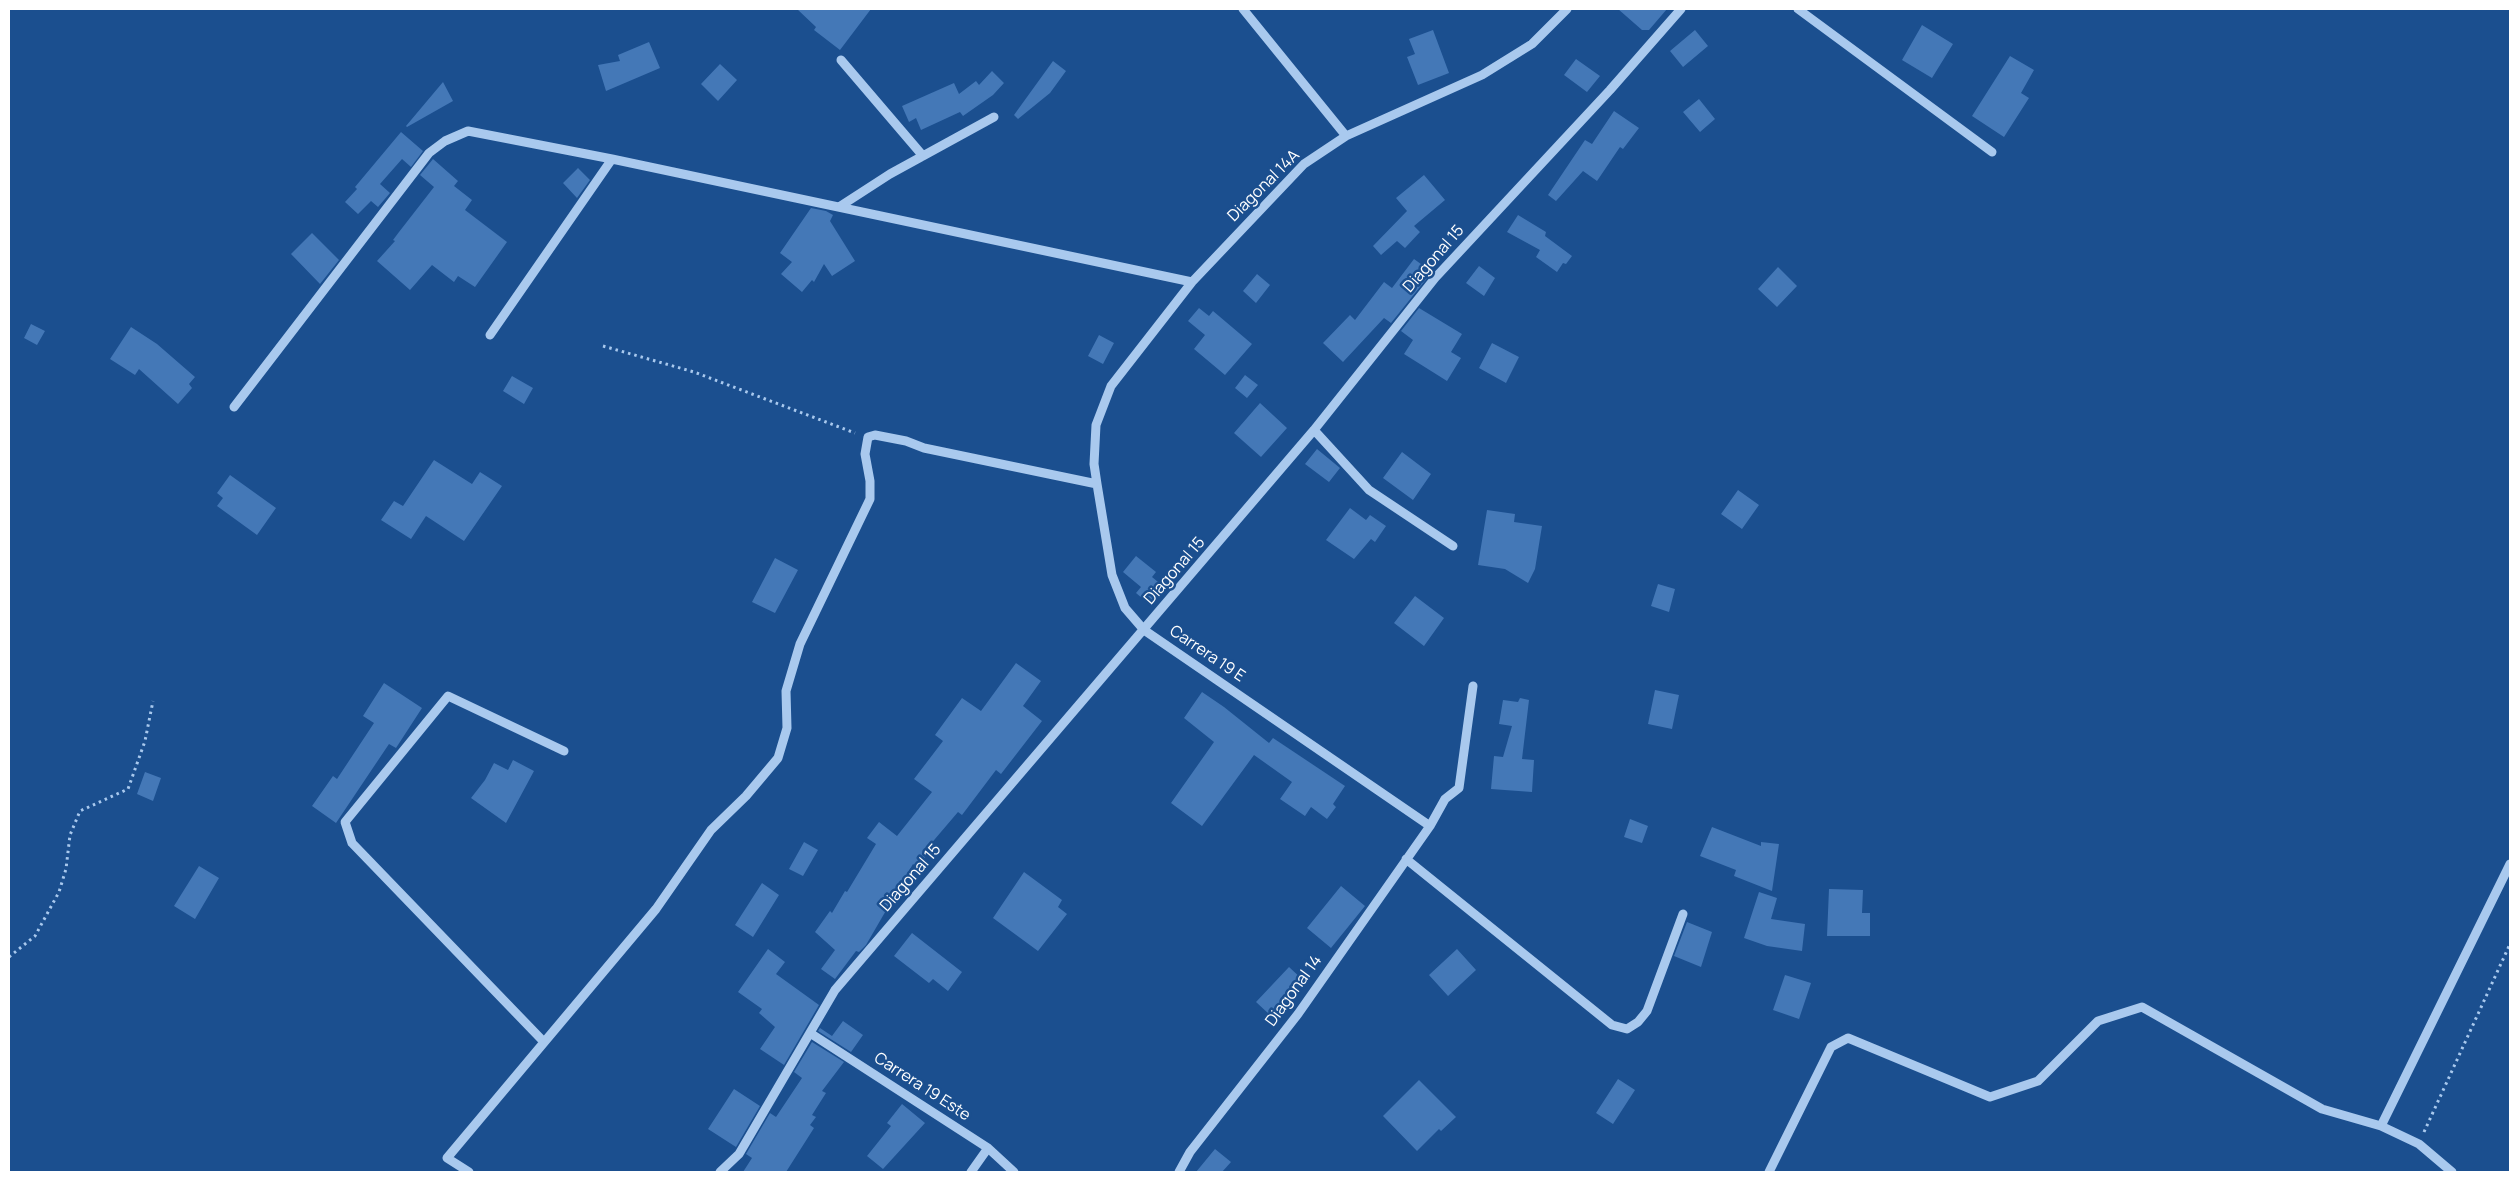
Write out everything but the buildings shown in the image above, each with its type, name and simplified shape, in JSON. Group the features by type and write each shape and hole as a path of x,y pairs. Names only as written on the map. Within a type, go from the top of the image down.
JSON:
{"street":[{"path":"1243,9 1346,136"},
{"name":"Diagonal 14A","path":"1096,424 1111,386 1192,282 1304,164 1346,136 1482,75 1532,44 1567,9"},
{"name":"Diagonal 15","path":"720,1172 739,1154 835,990 1314,430 1435,278 1610,90 1681,9"},
{"path":"1798,9 1992,152"},
{"path":"841,60 923,156"},
{"path":"839,207 923,156 994,117"},
{"path":"234,407 429,153 445,141 468,131 612,159 1192,282"},
{"path":"490,336 612,159"},
{"name":"Carrera 19 E","path":"1096,424 1094,464 1097,484 1112,575 1125,608 1144,630 1430,826"},
{"path":"1314,430 1370,490 1453,546"},
{"path":"469,1172 447,1158 656,909 711,830 746,796 778,758 787,728 786,691 800,644 870,499 870,481 865,454 868,437 875,435 906,441 924,448 1097,484"},
{"name":"Diagonal 14","path":"1179,1172 1190,1152 1298,1014 1430,826 1445,799 1459,788 1473,686"},
{"path":"544,1042 352,843 345,822 448,696 564,751"},
{"path":"1406,859 1612,1025 1627,1028 1638,1022 1648,1011 1682,914"},
{"path":"2381,1126 2510,864"},
{"path":"1769,1172 1830,1047 1848,1038 1990,1097 2038,1081 2098,1021 2142,1007 2322,1109 2381,1126 2419,1144 2452,1172"},
{"name":"Carrera 19 Este","path":"810,1033 988,1148 1014,1172"},
{"path":"971,1172 988,1148"}],"path":[{"path":"603,346 694,372 868,437"},
{"path":"9,957 35,936 59,892 66,869 70,835 80,811 128,789 145,741 153,700"},
{"path":"2419,1144 2510,944"}]}
